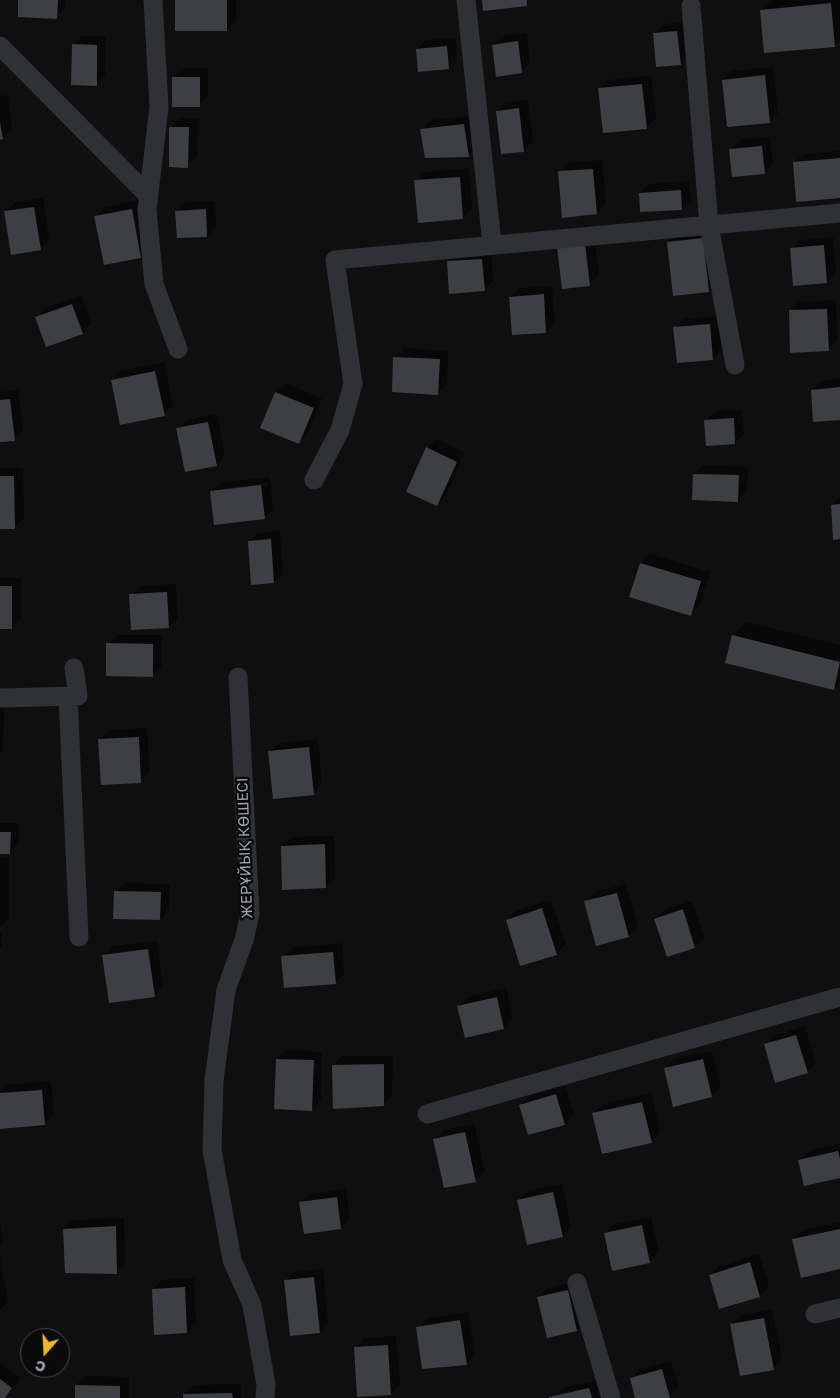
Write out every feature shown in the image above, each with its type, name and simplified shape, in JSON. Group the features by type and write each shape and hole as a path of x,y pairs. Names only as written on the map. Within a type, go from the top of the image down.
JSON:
{"street":[{"path":"153,0 159,106 147,210 154,284 178,349"},
{"path":"466,0 492,244"},
{"path":"691,6 709,224 735,365"},
{"path":"0,46 149,196"},
{"path":"314,480 340,430 354,384 335,260 840,213"},
{"path":"0,698 78,696 74,668"},
{"name":"ЖЕРҰЙЫҚ КӨШЕСІ","path":"238,677 250,914 244,940 226,990 214,1081 212,1150 232,1260 252,1305 266,1385 265,1398"},
{"path":"68,697 79,937"},
{"path":"427,1114 840,997"},
{"path":"577,1283 612,1398"},
{"path":"815,1314 840,1308"}],"building":[{"path":"18,0 58,0 57,19 18,17"},
{"path":"175,0 227,0 227,31 175,31"},
{"path":"482,0 527,0 527,6 483,11"},
{"path":"831,3 835,47 764,53 760,10"},
{"path":"677,31 681,65 656,67 653,33"},
{"path":"518,41 522,73 496,77 492,45"},
{"path":"72,44 97,45 97,86 71,85"},
{"path":"447,46 449,69 418,72 416,49"},
{"path":"765,75 770,123 727,127 722,80"},
{"path":"172,77 200,77 200,107 172,107"},
{"path":"642,84 647,129 603,133 598,88"},
{"path":"519,108 524,152 501,154 496,111"},
{"path":"0,122 3,139 0,140"},
{"path":"464,124 469,157 425,158 420,129"},
{"path":"169,127 189,127 188,168 169,167"},
{"path":"762,146 765,174 732,177 729,149"},
{"path":"840,158 840,198 796,202 793,162"},
{"path":"593,169 597,214 562,218 558,171"},
{"path":"460,177 463,219 418,223 414,180"},
{"path":"681,190 682,210 640,212 639,193"},
{"path":"34,207 41,250 11,255 4,211"},
{"path":"132,209 141,258 104,265 94,216"},
{"path":"206,209 207,237 177,238 175,211"},
{"path":"703,238 709,292 673,296 667,242"},
{"path":"585,243 590,286 562,289 557,247"},
{"path":"824,245 827,283 793,286 790,248"},
{"path":"482,259 485,291 449,294 447,261"},
{"path":"544,294 546,333 512,335 509,297"},
{"path":"72,304 83,334 46,347 35,317"},
{"path":"827,309 829,351 790,353 789,310"},
{"path":"710,324 713,360 677,363 673,327"},
{"path":"393,357 440,359 438,395 392,392"},
{"path":"155,371 165,416 120,425 111,380"},
{"path":"840,387 840,420 813,422 811,390"},
{"path":"275,392 314,408 299,444 260,428"},
{"path":"10,399 15,441 0,442 0,400"},
{"path":"734,418 735,444 706,446 704,420"},
{"path":"208,422 217,466 185,472 176,428"},
{"path":"426,447 457,462 437,506 406,492"},
{"path":"693,474 739,475 738,502 692,500"},
{"path":"0,476 14,476 15,529 0,529"},
{"path":"261,485 265,519 214,525 210,491"},
{"path":"840,504 840,539 833,540 831,505"},
{"path":"271,539 274,583 251,585 248,541"},
{"path":"640,563 701,581 691,616 629,597"},
{"path":"0,586 12,586 12,629 0,629"},
{"path":"167,592 169,628 131,630 129,594"},
{"path":"732,635 840,662 834,690 725,663"},
{"path":"106,643 153,644 153,677 106,676"},
{"path":"139,737 141,783 101,785 98,739"},
{"path":"309,747 314,795 273,799 268,751"},
{"path":"0,832 11,832 10,854 0,854"},
{"path":"325,844 326,888 282,890 281,846"},
{"path":"114,891 161,892 160,920 113,919"},
{"path":"617,893 629,937 596,946 584,901"},
{"path":"542,908 557,955 520,966 506,920"},
{"path":"683,909 695,948 667,957 654,919"},
{"path":"148,949 155,997 109,1003 102,955"},
{"path":"333,952 336,984 284,988 281,956"},
{"path":"497,997 504,1029 465,1038 457,1006"},
{"path":"796,1035 808,1073 775,1083 764,1044"},
{"path":"276,1059 314,1060 312,1111 274,1109"},
{"path":"703,1059 712,1097 673,1107 664,1068"},
{"path":"384,1064 384,1106 333,1109 332,1065"},
{"path":"42,1090 45,1125 0,1129 0,1093"},
{"path":"556,1094 565,1125 528,1135 519,1105"},
{"path":"642,1102 652,1143 602,1154 592,1113"},
{"path":"465,1132 476,1182 444,1188 433,1139"},
{"path":"838,1151 840,1178 804,1186 798,1160"},
{"path":"553,1192 563,1237 527,1245 517,1200"},
{"path":"337,1197 341,1229 304,1234 299,1202"},
{"path":"642,1225 650,1263 612,1271 604,1233"},
{"path":"116,1226 117,1274 65,1273 63,1229"},
{"path":"840,1229 840,1269 801,1278 792,1239"},
{"path":"750,1262 760,1297 719,1309 709,1275"},
{"path":"314,1277 320,1333 290,1336 284,1280"},
{"path":"185,1287 187,1333 154,1335 152,1289"},
{"path":"568,1290 577,1331 547,1338 537,1297"},
{"path":"764,1318 774,1370 740,1376 730,1324"},
{"path":"460,1320 467,1365 422,1369 416,1327"},
{"path":"388,1345 391,1395 357,1397 354,1347"},
{"path":"662,1369 670,1398 635,1398 630,1378"},
{"path":"0,1379 12,1388 5,1398 0,1398"},
{"path":"75,1385 120,1386 120,1398 75,1398"},
{"path":"589,1388 592,1398 549,1398 549,1397"},
{"path":"232,1393 233,1398 183,1398 183,1394"}]}
